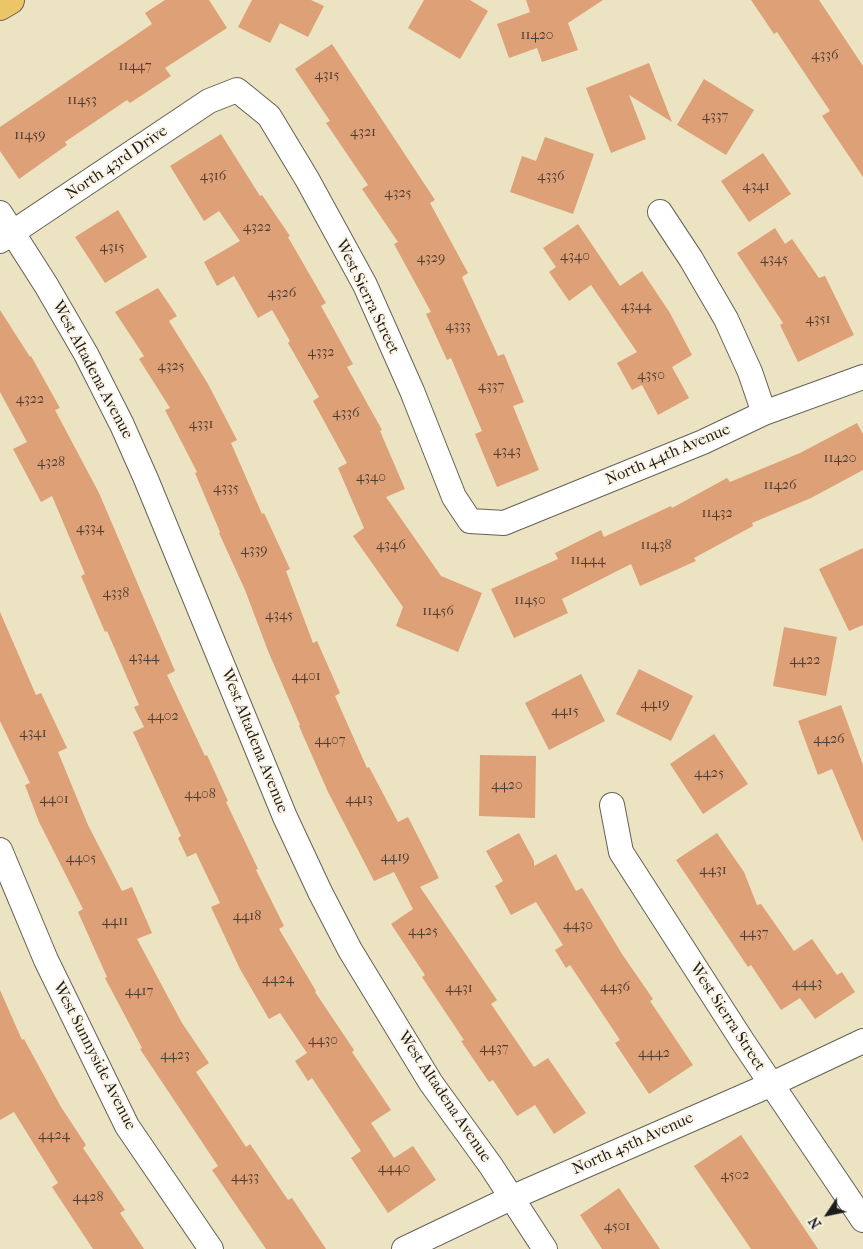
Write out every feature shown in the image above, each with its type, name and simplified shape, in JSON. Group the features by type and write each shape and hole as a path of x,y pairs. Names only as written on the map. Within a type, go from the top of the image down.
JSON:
{"main road":[{"path":"0,6 10,0"}],"street":[{"name":"North 43rd Drive","path":"6,237 209,101 237,90"},
{"name":"West Sierra Street","path":"237,90 269,116 365,285 412,391 454,497 470,521"},
{"path":"660,212 691,259 726,319 750,372 764,413"},
{"name":"West Altadena Avenue","path":"0,213 6,237 46,285 86,354 122,425 285,817 350,950 431,1082 545,1249"},
{"name":"North 44th Avenue","path":"470,521 504,522 703,442 764,413 863,377"},
{"name":"West Sierra Street","path":"612,804 621,852 863,1220"},
{"name":"West Sunnyside Avenue","path":"0,850 46,960 127,1126 211,1249"},
{"name":"North 45th Avenue","path":"404,1249 511,1198 772,1084 863,1041"}],"building":[{"path":"165,0 209,0 227,28 165,68 171,76 130,103 127,100 65,142 67,145 19,179 0,151 0,127 152,24 145,13"},
{"path":"252,0 311,0 324,6 308,37 280,23 270,43 238,27"},
{"path":"424,0 470,0 488,11 460,59 408,28"},
{"path":"526,0 603,0 568,23 578,50 542,62 537,48 509,58 497,24 530,12"},
{"path":"751,0 819,0 863,66 863,177 822,116 830,111 777,32 774,34"},
{"path":"332,44 435,200 430,203 468,273 462,277 498,356 504,354 524,402 513,406 539,470 497,487 475,434 482,431 451,358 447,360 426,314 431,312 394,244 398,242 362,189 368,185 326,123 330,121 295,69"},
{"path":"649,63 672,122 629,95 646,139 611,153 586,88"},
{"path":"704,79 754,110 726,155 677,125"},
{"path":"221,134 260,196 262,195 290,236 288,237 326,303 321,306 353,364 347,367 382,430 380,431 405,489 386,497 441,576 482,593 458,652 396,626 403,607 353,536 364,528 338,468 347,463 313,401 319,397 288,343 290,341 272,310 258,318 234,276 217,286 204,262 240,241 219,211 204,221 170,166"},
{"path":"545,137 594,154 573,214 510,192 522,156 536,161"},
{"path":"763,153 791,194 749,222 721,181"},
{"path":"118,210 147,257 105,283 75,237"},
{"path":"578,224 620,286 642,271 670,313 692,355 672,367 689,398 658,415 642,385 632,390 617,363 637,352 591,285 569,301 549,272 556,267 543,248"},
{"path":"775,228 785,244 792,239 819,278 825,276 854,335 798,362 780,325 783,323 737,253"},
{"path":"158,288 177,316 169,321 208,384 237,440 231,443 262,514 264,513 290,569 286,571 313,643 317,641 340,693 335,696 367,768 369,767 398,822 408,817 439,878 420,887 497,1000 491,1004 534,1067 548,1058 586,1113 554,1134 535,1105 517,1116 493,1080 489,1082 461,1041 464,1040 422,977 425,975 391,924 413,909 394,872 374,881 328,792 268,651 245,590 219,533 195,473 197,472 165,410 170,408 139,359 144,356 115,312"},
{"path":"0,310 31,356 60,408 55,410 99,493 175,671 167,675 205,756 207,755 228,801 226,802 258,869 256,870 284,926 279,929 315,992 354,1050 352,1052 391,1110 371,1123 394,1158 413,1146 436,1180 388,1213 351,1158 361,1151 312,1078 308,1081 295,1061 307,1053 280,1013 269,1019 240,969 211,907 220,903 196,853 187,857 178,838 181,836 133,732 144,727 134,707 139,705 81,576 85,574 52,496 41,502 13,449 27,442 0,392"},
{"path":"857,423 863,434 863,470 811,498 752,523 753,526 694,558 696,561 640,586 631,564 562,599 568,613 514,638 491,589 558,559 555,553 601,530 604,537 671,506 672,508 727,478 730,482 800,453"},
{"path":"863,548 863,625 849,631 819,569"},
{"path":"0,612 36,695 41,693 67,748 58,752 88,825 122,891 132,887 152,933 137,939 182,1023 209,1063 196,1072 246,1147 250,1144 288,1200 292,1198 326,1249 266,1249 212,1170 218,1166 140,1049 142,1048 105,978 107,977 78,912 83,909 39,822 25,785 30,783 0,721"},
{"path":"784,627 837,637 826,696 773,686"},
{"path":"639,669 693,696 671,741 616,714"},
{"path":"581,674 605,721 549,750 525,703"},
{"path":"841,705 863,765 863,843 832,769 818,775 798,721"},
{"path":"714,734 748,784 703,814 670,764"},
{"path":"480,755 536,756 535,818 479,816"},
{"path":"519,833 534,861 534,866 556,854 576,891 582,888 622,954 653,999 650,1001 693,1065 649,1094 615,1043 620,1040 570,965 566,968 555,950 563,945 536,902 511,915 495,886 503,881 486,851"},
{"path":"717,833 744,872 757,905 761,904 794,951 812,939 837,975 842,972 855,992 815,1019 800,998 781,1010 751,965 748,967 676,860"},
{"path":"0,990 22,1040 24,1039 61,1107 86,1145 83,1148 125,1210 120,1213 144,1249 93,1249 52,1187 58,1183 14,1112 0,1120"},
{"path":"741,1135 818,1249 751,1249 694,1166"},
{"path":"619,1188 660,1249 602,1249 580,1215"}]}
